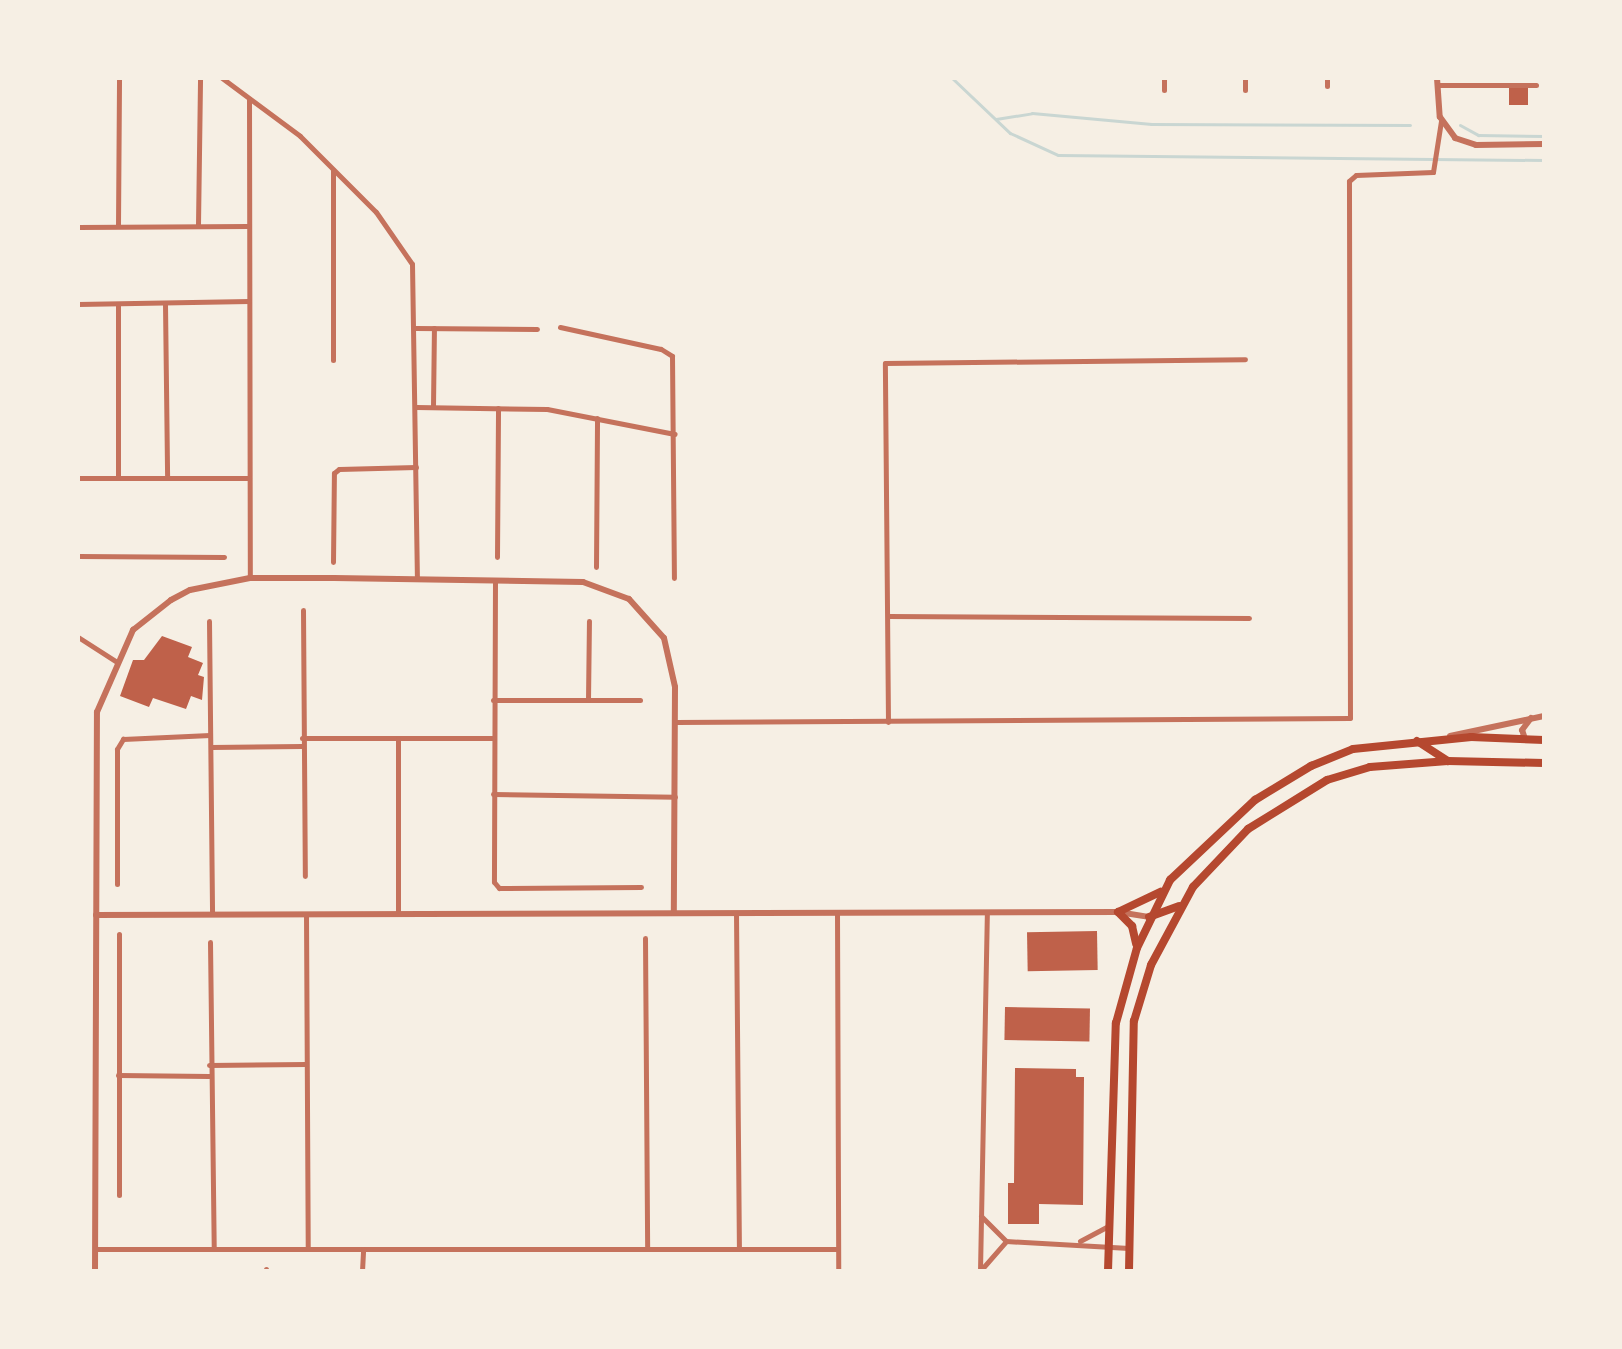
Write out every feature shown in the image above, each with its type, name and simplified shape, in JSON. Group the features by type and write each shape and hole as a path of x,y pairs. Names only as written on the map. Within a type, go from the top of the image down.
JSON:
{"main road":[{"path":"1416,740 1448,761"},
{"path":"1108,1271 1116,1023 1137,948 1163,889 1222,828 1283,781 1353,749 1416,740 1544,740"},
{"path":"1129,1271 1134,1021 1140,992 1180,906 1221,855 1292,797 1370,767 1448,761 1544,763"},
{"path":"1137,948 1132,926 1118,912 1163,889"},
{"path":"1149,917 1180,906"}],"street":[{"path":"118,226 119,78"},
{"path":"198,225 200,78"},
{"path":"222,78 300,136 376,212 412,264 417,578"},
{"path":"1164,78 1164,90"},
{"path":"1245,78 1245,90"},
{"path":"1327,78 1327,86"},
{"path":"676,722 1350,718 1349,181 1356,175 1429,174 1436,163 1441,121 1438,81 1536,85"},
{"path":"249,98 250,578"},
{"path":"1441,121 1455,138 1476,145 1544,144"},
{"path":"333,169 333,360"},
{"path":"78,227 249,226"},
{"path":"78,304 249,301"},
{"path":"118,304 118,478"},
{"path":"165,304 167,478"},
{"path":"560,327 661,349 672,356 674,578"},
{"path":"415,328 537,329"},
{"path":"433,406 434,328"},
{"path":"888,722 885,363 1245,359"},
{"path":"416,407 498,408 597,418 675,434"},
{"path":"497,557 498,408"},
{"path":"596,567 597,418"},
{"path":"333,562 334,473 339,469 416,467"},
{"path":"78,478 249,478"},
{"path":"78,556 224,557"},
{"path":"95,1271 97,712 133,630 171,600 190,590 250,578 583,582 629,599 664,638 675,687 674,913"},
{"path":"495,581 494,882 499,888 641,887"},
{"path":"303,610 305,876"},
{"path":"888,616 1249,618"},
{"path":"209,621 212,914"},
{"path":"588,700 589,621"},
{"path":"78,637 117,662"},
{"path":"493,700 640,700"},
{"path":"1525,739 1522,730 1534,716"},
{"path":"1443,739 1544,716"},
{"path":"117,884 117,749 123,739 210,735"},
{"path":"302,738 493,738"},
{"path":"398,739 398,914"},
{"path":"211,747 302,746"},
{"path":"493,794 675,797"},
{"path":"96,915 1118,912 1149,917"},
{"path":"736,913 739,1249"},
{"path":"837,913 838,1271"},
{"path":"981,1271 987,913"},
{"path":"306,914 308,1248"},
{"path":"119,934 119,1195"},
{"path":"645,938 647,1249"},
{"path":"210,942 209,1076 214,1248"},
{"path":"209,1065 306,1064"},
{"path":"118,1075 209,1076"},
{"path":"981,1215 1006,1241 1079,1241 1108,1250 1129,1248"},
{"path":"1079,1241 1108,1226"},
{"path":"981,1271 1006,1241"},
{"path":"95,1249 836,1249"},
{"path":"362,1271 363,1249"}],"building":[{"path":"1509,87 1528,87 1528,105 1509,105"},
{"path":"162,636 192,647 188,657 203,663 198,675 204,677 202,700 191,696 186,709 153,698 149,707 120,696 133,660 144,660"},
{"path":"1097,931 1098,970 1028,971 1027,932"},
{"path":"1005,1007 1090,1008 1089,1041 1004,1040"},
{"path":"1015,1068 1076,1069 1076,1077 1084,1077 1083,1205 1039,1204 1039,1224 1008,1224 1008,1183 1014,1183"}],"waterway":[{"path":"952,78 1010,133 1058,155 1544,160"},
{"path":"996,119 1032,113 1151,124 1410,125"},
{"path":"1460,125 1478,135 1544,136"}]}
